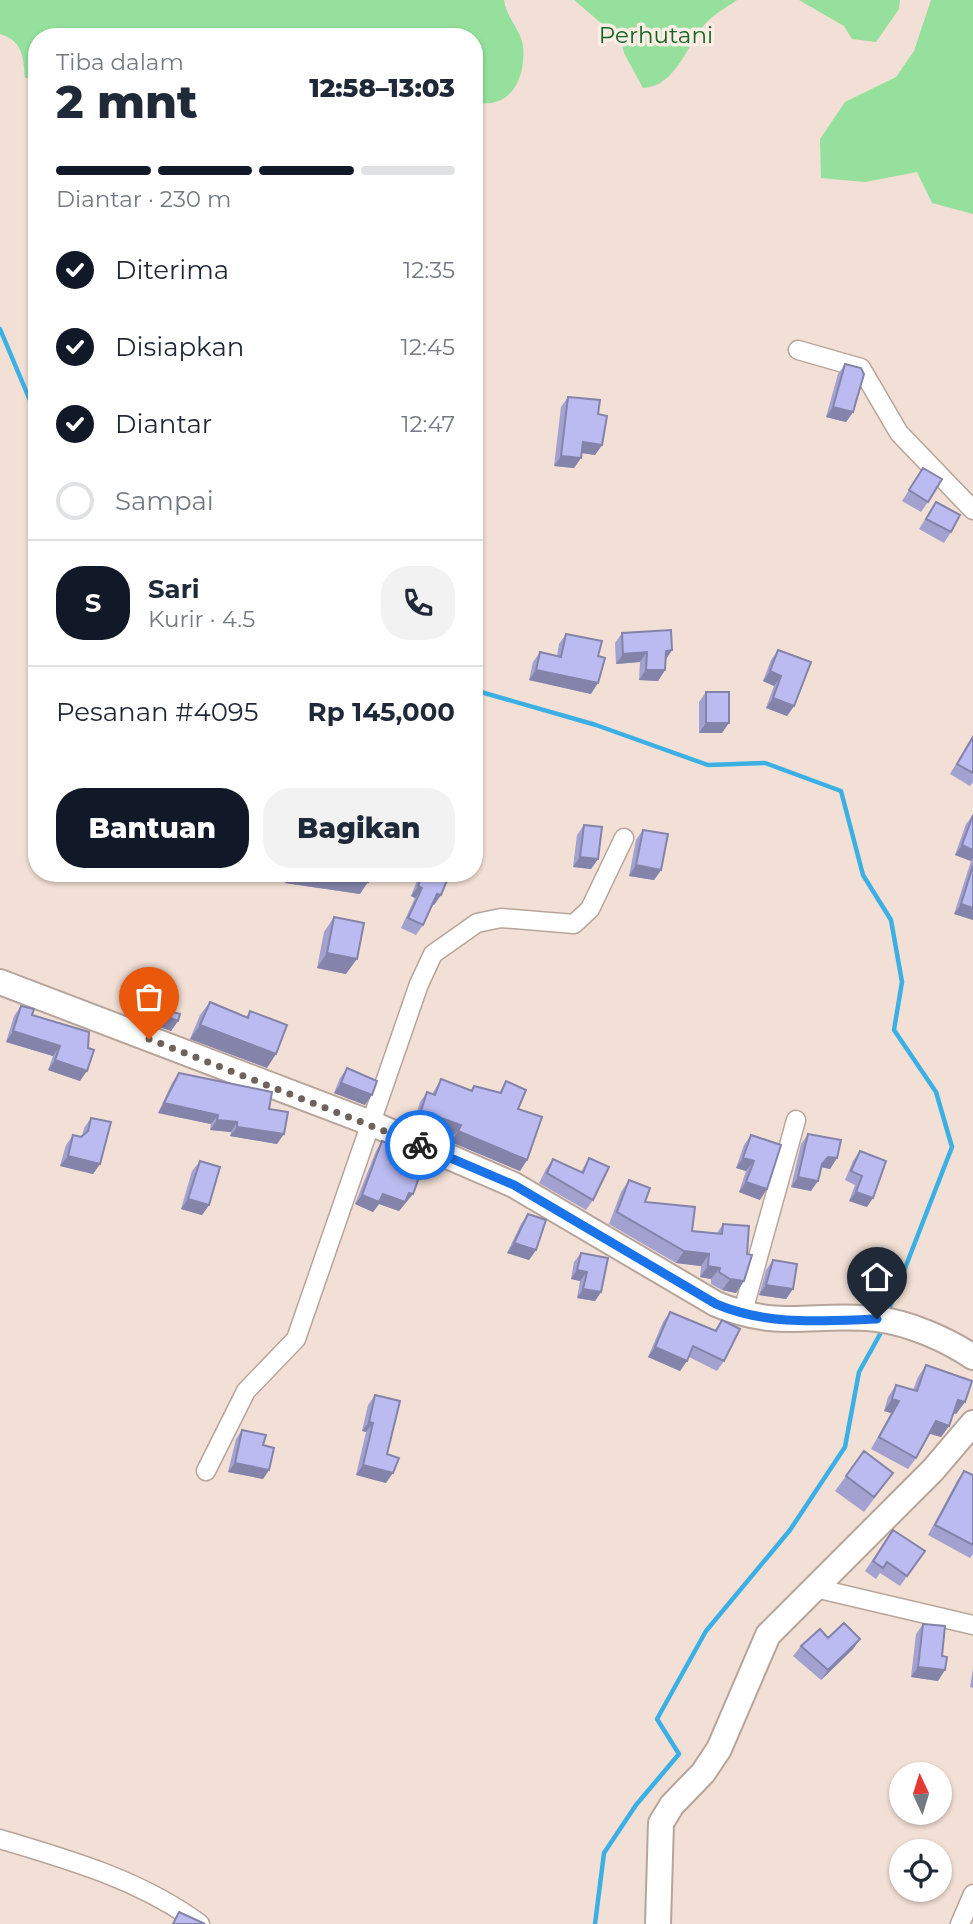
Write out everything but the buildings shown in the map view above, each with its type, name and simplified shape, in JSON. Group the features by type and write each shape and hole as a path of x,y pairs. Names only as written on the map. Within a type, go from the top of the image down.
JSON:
{"street":[{"path":"798,350 861,368 899,433 973,510"},
{"path":"206,1471 246,1391 296,1339 373,1124 419,984 433,954 452,938 477,923 501,918 574,924 590,909 624,838"},
{"path":"0,982 373,1124 514,1185 716,1304 742,1315 791,1321 887,1322 944,1340 973,1357"},
{"path":"742,1315 796,1120"},
{"path":"657,1924 661,1823 672,1805 703,1773 719,1749 768,1635 933,1470 973,1423"},
{"path":"815,1588 973,1625"},
{"path":"0,1839 90,1866 160,1899 200,1924"},
{"path":"960,1924 973,1894"}],"green space":[{"path":"0,0 504,0 522,40 523,58 519,80 513,89 498,101 487,103 483,103 483,28 28,28 28,78 25,78 22,56 17,45 0,34"},
{"name":"Perhutani","path":"574,0 737,0 706,23 673,72 655,86 643,88 624,53 621,40"},
{"path":"799,0 900,0 899,9 876,42 852,39 844,26"},
{"path":"931,0 973,0 973,214 932,203 917,172 865,182 821,178 820,139 845,102 896,77 914,51"}],"waterway":[{"path":"0,329 28,396"},
{"path":"483,693 596,725 708,765 765,763 841,791 863,875 891,920 902,982 894,1030 936,1092 952,1147 888,1312"},
{"path":"595,1924 604,1853 636,1805 679,1754 657,1719 706,1631 790,1530 845,1447 859,1372 884,1327"}],"way so far":[{"path":"149,1039 373,1124 420,1145"}],"route":[{"path":"420,1145 514,1185 716,1304 742,1315 791,1321 877,1319"}]}
